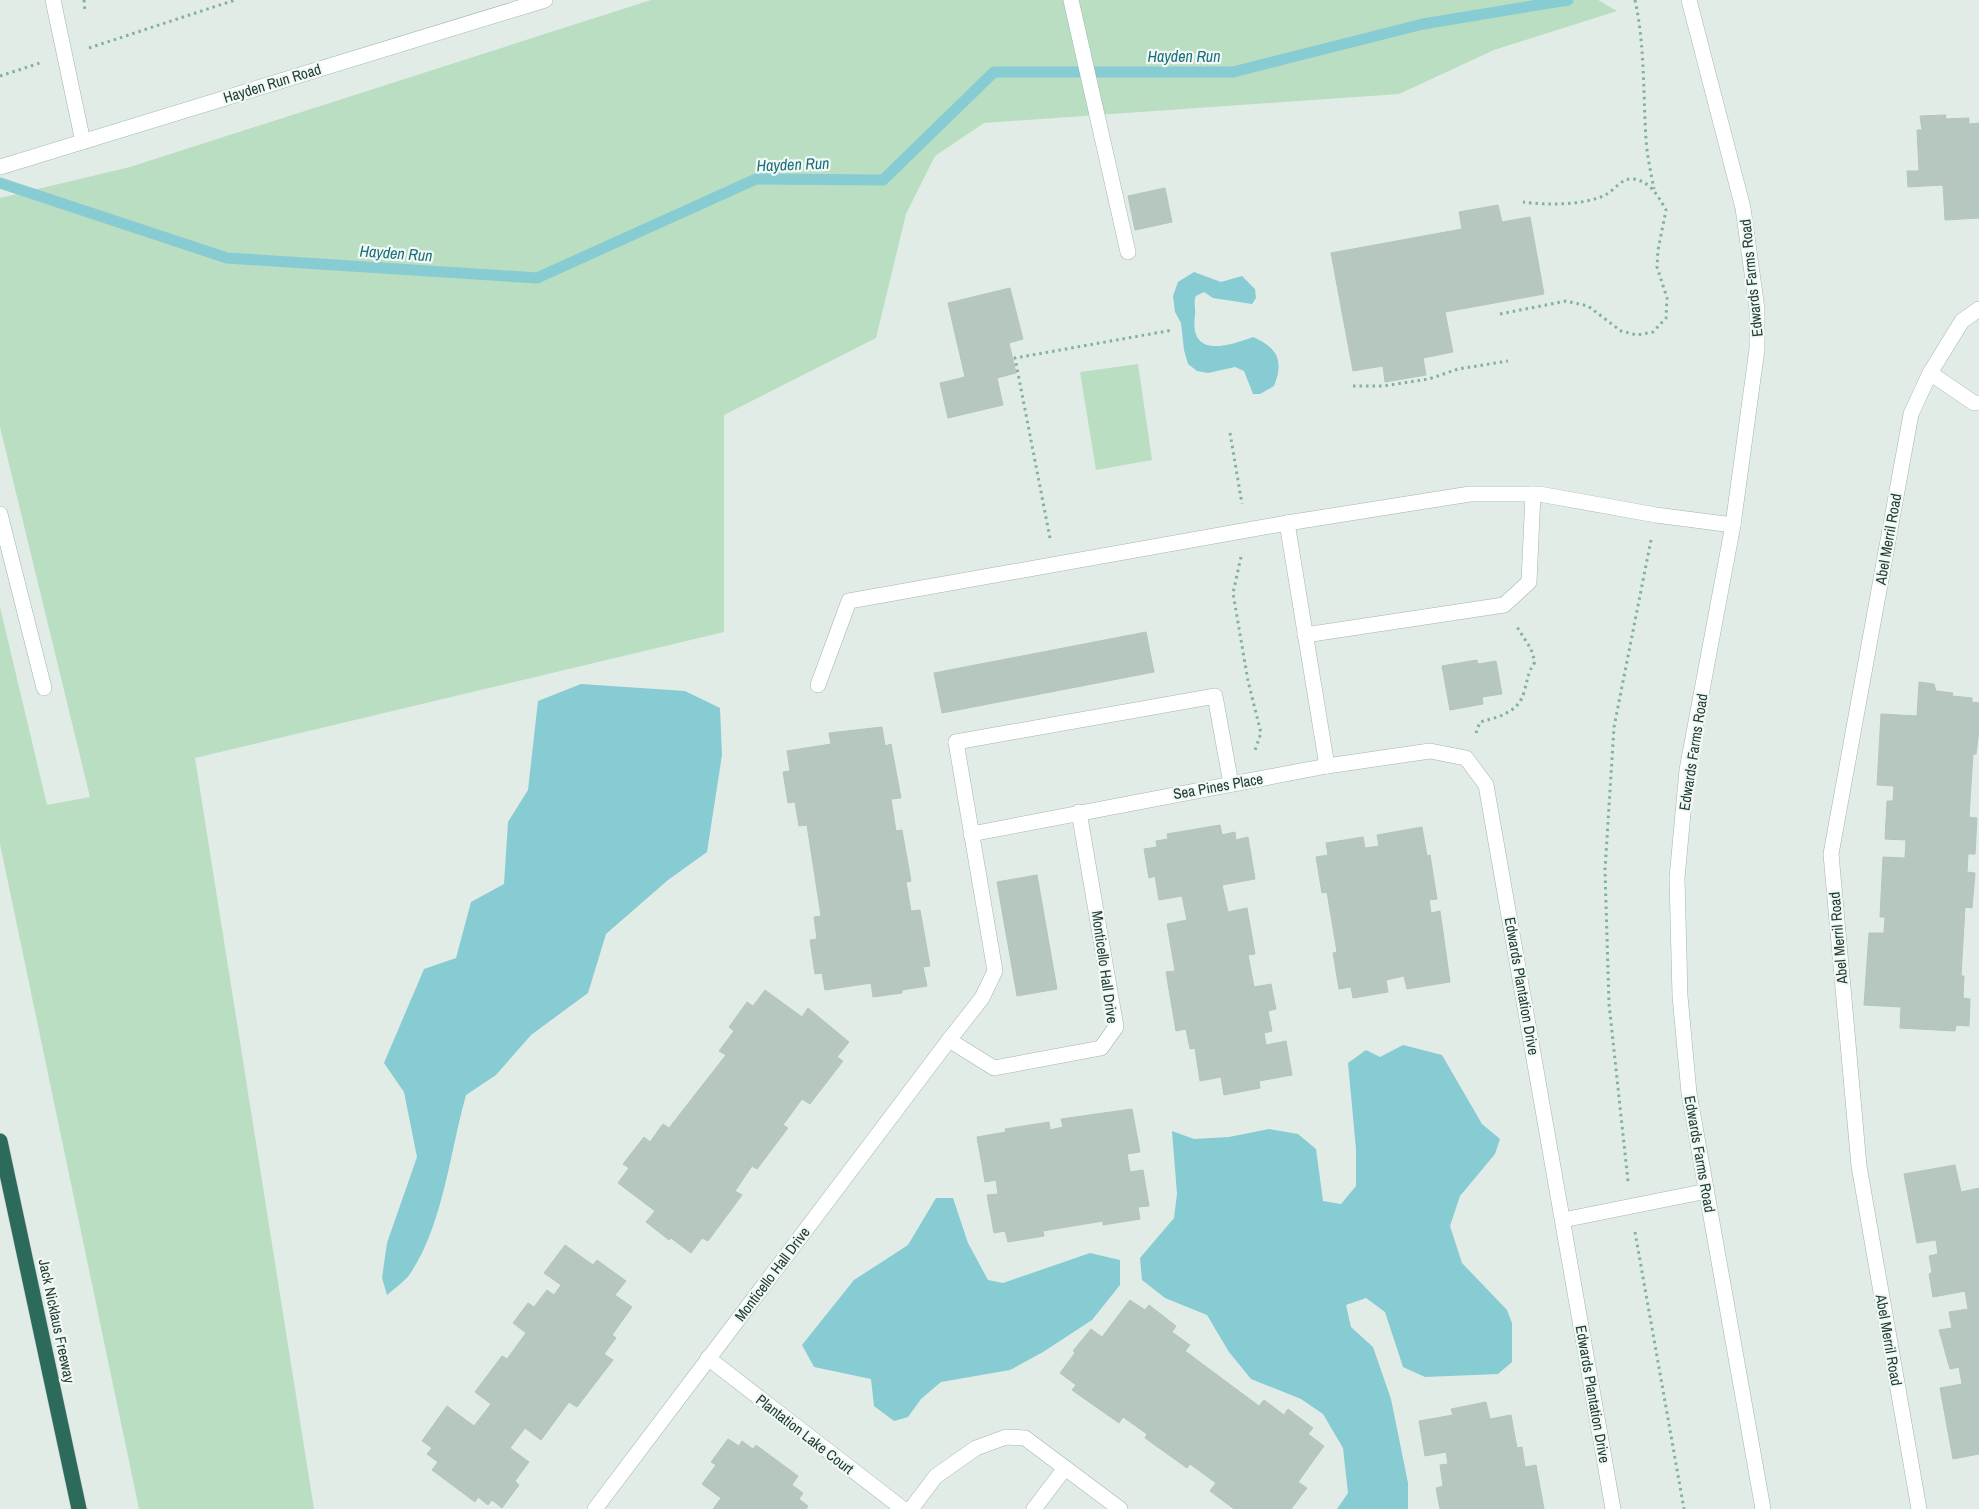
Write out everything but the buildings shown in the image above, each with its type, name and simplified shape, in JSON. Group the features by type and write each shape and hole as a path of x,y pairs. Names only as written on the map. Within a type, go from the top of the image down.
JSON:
{"highway":[{"name":"Jack Nicklaus Freeway","path":"0,1141 79,1509"}],"street":[{"path":"53,0 83,142"},
{"name":"Hayden Run Road","path":"0,167 545,0"},
{"path":"1071,0 1128,252"},
{"name":"Edwards Farms Road","path":"1690,0 1744,208 1757,309 1757,348 1733,525 1687,770 1677,878 1683,1042 1707,1191 1763,1509"},
{"name":"Abel Merril Road","path":"1919,1509 1859,1166 1831,854 1911,414 1930,373 1962,321 1979,309"},
{"path":"1930,373 1974,403 1979,403"},
{"path":"818,685 849,601 1055,566 1287,523 1470,494 1533,494 1656,515 1733,525"},
{"path":"1305,635 1504,605 1529,582 1533,494"},
{"path":"0,514 44,688"},
{"path":"1287,523 1327,766"},
{"name":"Monticello Hall Drive","path":"595,1509 982,998 995,971 956,742 1215,696 1231,784"},
{"name":"Sea Pines Place","path":"971,834 1327,766 1430,750 1466,758"},
{"name":"Edwards Plantation Drive","path":"1466,758 1486,785 1613,1509"},
{"name":"Monticello Hall Drive","path":"949,1040 994,1068 1101,1048 1116,1027 1079,812"},
{"path":"1563,1220 1707,1191"},
{"name":"Plantation Lake Court","path":"708,1358 903,1509"},
{"path":"911,1509 936,1476 976,1448 1006,1437 1025,1438 1120,1509"},
{"path":"1034,1509 1064,1468"}],"path":[{"path":"99,46 235,0"},
{"path":"1500,314 1566,301 1588,306 1621,331 1637,335 1653,332 1666,318 1667,298 1657,267 1658,250 1666,210 1654,189 1646,141 1644,63 1641,25 1636,0"},
{"path":"0,76 36,65"},
{"path":"1523,202 1560,204 1595,198 1606,194 1625,180 1633,178 1654,189"},
{"path":"1055,566 1016,358 1173,330"},
{"path":"1353,386 1383,386 1429,379 1458,369 1508,360"},
{"path":"1230,434 1246,531 1233,593 1248,681 1261,733 1255,748 1250,781"},
{"path":"1656,515 1614,727 1605,870 1609,1004 1631,1207 1684,1509"},
{"path":"1466,758 1480,722 1501,716 1518,706 1524,692 1527,675 1535,662 1531,649 1504,605"}],"green space":[{"path":"651,0 1598,0 1617,11 1494,50 1399,94 984,123 935,156 906,214 876,338 724,415 724,632 195,758 314,1509 139,1509 0,844 0,607 47,805 90,797 0,427 0,198 130,167"},
{"path":"1138,364 1152,460 1096,470 1080,372"}],"water":[{"path":"1194,272 1221,282 1242,276 1255,289 1256,298 1252,304 1213,298 1204,292 1196,296 1195,329 1198,338 1212,346 1232,344 1253,337 1268,346 1277,356 1278,362 1274,386 1260,394 1253,394 1244,371 1235,367 1208,373 1197,371 1188,364 1184,350 1181,323 1175,312 1173,296 1178,282"},
{"path":"581,684 685,691 720,708 722,755 707,852 668,880 606,934 588,993 531,1035 496,1075 466,1095 438,1211 430,1233 421,1255 410,1274 387,1295 382,1278 387,1243 417,1157 404,1092 384,1063 424,969 456,958 471,902 504,884 508,822 528,790 538,701"},
{"path":"1403,1045 1442,1055 1482,1124 1500,1139 1495,1154 1460,1196 1450,1226 1462,1263 1507,1310 1512,1323 1512,1362 1498,1374 1425,1377 1403,1367 1385,1312 1366,1298 1346,1305 1351,1327 1373,1347 1391,1399 1408,1483 1408,1509 1337,1509 1348,1493 1343,1448 1323,1414 1301,1399 1251,1379 1229,1352 1207,1315 1165,1298 1142,1280 1140,1258 1174,1218 1177,1194 1172,1131 1194,1139 1229,1137 1269,1129 1298,1134 1316,1149 1323,1201 1341,1204 1356,1186 1356,1149 1348,1063 1366,1050 1380,1057"},
{"path":"936,1198 953,1198 968,1243 988,1280 1003,1283 1090,1253 1120,1260 1120,1285 1092,1320 1043,1352 1010,1370 941,1382 921,1399 908,1417 894,1421 874,1406 871,1379 814,1367 802,1345 854,1280 908,1245"}],"waterway":[{"name":"Hayden Run","path":"0,183 227,258 537,278 756,179 883,180 994,72 1233,72 1423,24 1568,0"}]}
